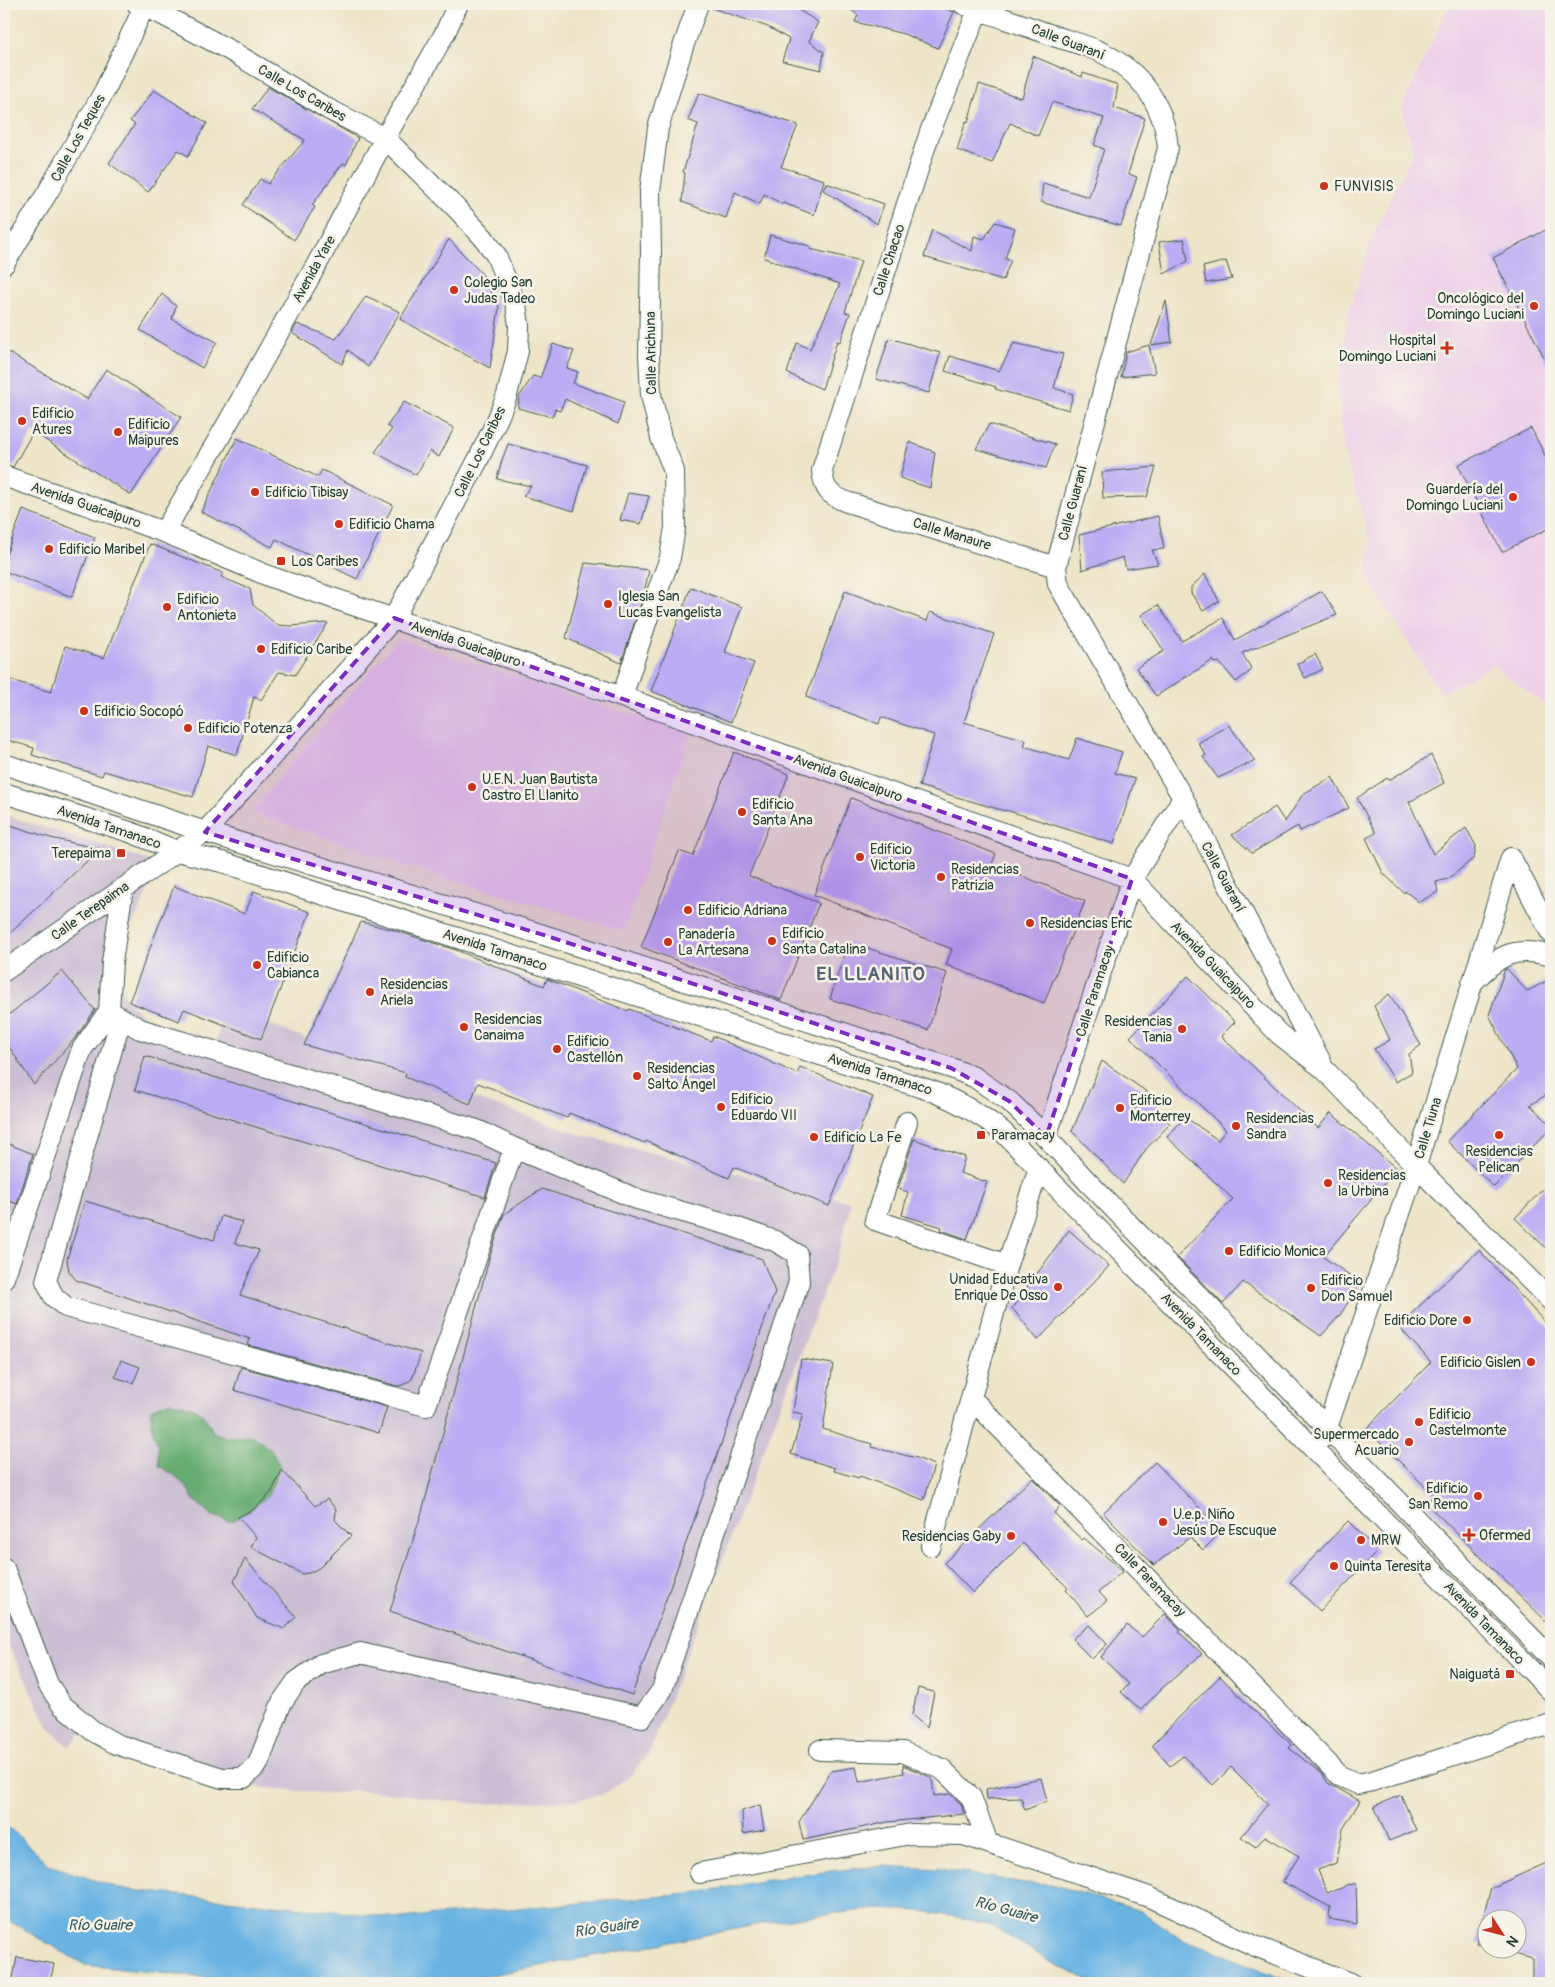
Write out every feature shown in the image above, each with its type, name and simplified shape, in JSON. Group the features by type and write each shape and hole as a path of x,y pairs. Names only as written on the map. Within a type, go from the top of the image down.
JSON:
{"street":[{"name":"Avenida Yare","path":"164,532 293,308 445,32 458,4"},
{"name":"Calle Arichuna","path":"622,697 648,614 670,558 675,528 674,472 661,438 651,395 649,355 650,192 658,128 698,4"},
{"name":"Calle Los Caribes","path":"140,5 223,47 328,109 385,138 456,208 483,237 496,255 516,305 519,325 518,351 507,395 498,418 478,460 394,618 204,832"},
{"name":"Calle Los Teques","path":"4,264 49,190 105,90 140,5"},
{"name":"Calle Chacao","path":"847,502 832,496 823,483 822,470 971,7"},
{"name":"Calle Guaraní","path":"971,7 1100,52 1124,66 1145,86 1159,107 1166,128 1168,148 1056,567 1058,584 1182,798 1324,1069"},
{"name":"Avenida Guaicaipuro","path":"4,476 164,532 271,577 622,697 1132,879 1279,1034 1324,1069 1416,1166 1551,1301"},
{"name":"Calle Manaure","path":"847,502 1056,567"},
{"name":"Avenida Tamanaco","path":"4,764 204,832 547,936 952,1068 974,1078 1009,1101 1046,1137 1551,1658"},
{"name":"Avenida Tamanaco","path":"4,793 130,832 177,851 232,865 932,1091 963,1104 984,1116 1004,1132 1551,1692"},
{"name":"Calle Paramacay","path":"1046,1137 1132,879 1182,798"},
{"name":"Calle Terepaima","path":"4,971 204,832"},
{"name":"Calle Tiuna","path":"1314,1450 1327,1428 1416,1166 1511,858 1551,933"},
{"path":"123,888 112,962 115,1014 46,1281 54,1297 66,1307 426,1406 514,1148"},
{"path":"1471,984 1500,957 1521,952 1537,952 1551,956"},
{"path":"4,1568 48,1684 62,1705 93,1731 116,1744 222,1778 244,1778 258,1764 282,1702 296,1682 321,1664 360,1654 642,1717 662,1690 798,1282 797,1254 775,1241 732,1226 637,1199 514,1148 477,1130 140,1028 115,1014"},
{"path":"4,1278 82,1049 115,1014"},
{"path":"907,1122 876,1220 1008,1265"},
{"path":"931,1546 1008,1265 1039,1168"},
{"name":"Calle Paramacay","path":"971,1398 1340,1776 1358,1784 1372,1782 1551,1724"},
{"path":"820,1750 903,1752 942,1769 971,1797 988,1843"},
{"path":"700,1873 910,1834 964,1835 1149,1897 1255,1946 1351,1983"}],"highlighted area":[{"path":"394,618 1132,879 1046,1137 1009,1101 951,1068 547,936 205,832"}],"shaded area":[{"name":"Hospital Domingo Luciani","path":"1450,4 1551,4 1551,709 1493,665 1441,694 1366,576 1372,548 1343,448 1338,386 1349,311 1374,233 1413,153 1402,107"},
{"name":"U.E.N. Juan Bautista Castro El Llanito","path":"398,639 690,734 624,931 407,866 252,813 293,761"},
{"path":"4,815 160,864 123,946 118,984 131,1005 150,1021 216,1041 226,1007 327,1047 584,1136 851,1202 839,1252 650,1751 631,1775 602,1795 576,1800 482,1804 395,1793 352,1790 333,1794 249,1786 84,1730 69,1747 49,1728 9,1646 4,1630"},
{"path":"4,1949 13,1951 8,1982 4,1981"}],"green space":[{"path":"169,1402 191,1407 201,1413 213,1432 226,1437 254,1436 273,1452 280,1467 268,1496 246,1513 234,1520 228,1521 211,1515 194,1500 187,1488 174,1475 159,1466 158,1446 151,1425 152,1408"}],"water":[{"name":"Río Guaire","path":"4,1825 12,1830 49,1865 121,1889 399,1918 691,1894 761,1881 881,1866 940,1869 1024,1883 1051,1884 1141,1911 1182,1940 1206,1947 1272,1975 1294,1982 1320,1983 1095,1983 1052,1963 993,1926 958,1917 920,1911 877,1909 801,1917 448,1983 254,1983 85,1965 4,1918"}],"building":[{"path":"710,4 789,4 818,22 809,41 824,52 821,70 782,61 789,39 768,27 709,7"},
{"path":"843,4 934,4 954,12 938,48 904,34 855,22 858,15"},
{"path":"1033,56 1082,77 1083,73 1118,85 1114,108 1145,118 1128,174 1137,177 1121,226 1041,202 1043,183 1089,197 1104,149 1094,145 1104,118 1052,102 1038,136 1010,123 992,163 957,150 966,121 968,122 979,84 1022,98"},
{"path":"268,87 358,138 346,165 343,163 312,205 315,207 294,240 243,205 260,179 268,184 305,140 252,109"},
{"path":"154,90 207,123 188,156 178,150 148,192 109,163 135,124 130,121"},
{"path":"699,93 798,125 781,167 824,180 814,215 784,203 782,204 764,194 760,204 735,192 726,218 682,202 685,173 683,172 698,124 688,120"},
{"path":"826,183 884,204 877,224 823,190"},
{"path":"995,222 1015,228 1005,259 1011,260 1003,280 924,257 932,230 972,251 974,236 984,239"},
{"name":"Oncológico del Domingo Luciani","path":"1551,227 1551,371 1493,258"},
{"path":"770,235 810,246 810,249 861,261 845,312 850,313 840,342 837,341 822,389 787,373 797,343 810,349 840,284 764,258"},
{"name":"Colegio San Judas Tadeo","path":"449,239 481,273 499,307 490,368 400,319"},
{"path":"1184,239 1188,261 1164,274 1159,242"},
{"path":"1226,261 1232,279 1206,283 1203,267"},
{"path":"162,294 176,306 172,319 217,342 202,368 140,330"},
{"path":"366,296 400,312 368,367 348,350 342,364 292,333 297,324 336,339"},
{"path":"1166,301 1172,342 1151,345"},
{"path":"889,338 940,353 929,393 876,379"},
{"path":"1014,343 1063,354 1054,388 1073,394 1069,410 995,389 996,387 945,371 950,356 999,371"},
{"path":"553,344 574,351 567,368 578,372 573,383 624,402 618,424 565,399 560,411 555,409 552,417 518,408 519,397 533,376 540,378"},
{"path":"1149,345 1155,373 1121,377 1126,352"},
{"name":"Edificio Maipures","path":"4,350 87,399 106,369 181,417 131,495 33,432 13,467 4,464"},
{"path":"404,402 454,428 439,457 430,451 416,475 375,452 392,429 387,426"},
{"path":"989,424 1055,444 1046,468 976,449"},
{"name":"Guardería del Domingo Luciani","path":"1531,428 1551,467 1551,527 1502,552 1458,465"},
{"path":"237,438 318,477 322,470 393,505 357,579 276,539 272,547 201,512"},
{"path":"909,442 935,452 930,488 900,478"},
{"path":"508,444 587,465 574,511 523,496 531,486 497,479"},
{"path":"1156,467 1147,497 1103,498 1102,472"},
{"path":"628,493 649,496 641,524 620,520"},
{"name":"Edificio Maribel","path":"23,510 95,537 72,597 4,571 4,560"},
{"path":"1158,516 1164,549 1152,550 1158,564 1126,569 1123,557 1082,570 1079,535"},
{"path":"150,544 223,573 221,577 250,589 253,605 277,625 290,626 328,623 295,675 279,672 261,700 254,697 237,755 208,746 193,797 104,771 102,776 32,755 34,748 4,739 4,678 51,692 65,646 104,658"},
{"name":"Iglesia San Lucas Evangelista","path":"585,563 649,570 643,597 621,663 566,638"},
{"path":"1205,574 1219,601 1203,611 1191,593 1191,587"},
{"path":"691,587 742,607 725,652 754,663 731,722 651,691"},
{"path":"845,591 927,621 930,612 994,634 964,722 1026,740 1024,746 1069,760 1077,738 1122,752 1115,773 1135,779 1114,844 1006,810 919,786 934,735 881,717 879,724 806,697"},
{"path":"1322,591 1337,615 1242,653 1252,670 1236,682 1219,662 1215,663 1213,660 1156,696 1136,668 1164,651 1141,615 1158,605 1182,641 1223,618 1235,640"},
{"path":"1315,654 1323,669 1305,678 1297,664"},
{"path":"1229,725 1255,761 1218,778 1203,757 1206,755 1198,743"},
{"path":"734,752 789,774 749,876 819,903 781,1000 641,947 679,851 693,856"},
{"path":"1431,755 1444,783 1409,802 1433,854 1466,828 1476,846 1474,858 1448,879 1436,882 1438,892 1419,902 1405,891 1404,893 1383,873 1366,838 1376,833 1357,798 1387,778 1389,780"},
{"path":"1332,777 1349,808 1300,831 1298,826 1252,853 1232,835 1275,807 1285,822 1303,794"},
{"path":"851,798 996,854 992,864 1085,901 1044,1003 946,965 952,949 814,895"},
{"path":"4,823 51,838 100,849 4,939"},
{"path":"174,886 245,914 254,891 310,912 261,1039 184,1009 179,1021 129,1002"},
{"path":"361,922 456,950 544,986 547,979 711,1041 713,1036 797,1074 800,1067 873,1097 829,1206 734,1167 729,1178 646,1141 645,1143 569,1113 567,1118 478,1083 470,1104 405,1077 406,1073 304,1045"},
{"path":"848,942 947,973 928,1030 830,999"},
{"path":"1505,969 1527,991 1551,979 1551,1092 1530,1105 1551,1125 1551,1128 1494,1187 1447,1141 1517,1069 1489,1015"},
{"path":"62,971 95,1010 76,1037 34,1085 4,1039 4,1019"},
{"path":"1188,976 1235,1022 1221,1036 1318,1128 1331,1113 1397,1169 1323,1257 1361,1283 1340,1315 1321,1336 1243,1282 1223,1304 1177,1257 1233,1199 1167,1137 1185,1117 1218,1140 1226,1130 1130,1037"},
{"path":"1389,994 1421,1045 1409,1054 1412,1072 1396,1082 1374,1049 1390,1040 1374,1006"},
{"path":"145,1056 496,1163 485,1197 135,1090"},
{"name":"Edificio Monterrey","path":"1102,1061 1147,1092 1170,1124 1146,1149 1123,1184 1072,1131"},
{"path":"914,1139 965,1157 960,1173 987,1182 967,1239 941,1230 942,1227 902,1215 908,1192 898,1189"},
{"path":"4,1142 33,1154 17,1204 4,1199"},
{"path":"1551,1181 1551,1253 1515,1218"},
{"path":"542,1189 762,1259 775,1292 632,1695 390,1611 422,1512 489,1259 504,1214"},
{"path":"85,1201 214,1240 221,1216 242,1222 235,1243 259,1250 240,1295 421,1353 412,1379 403,1385 397,1386 248,1345 250,1339 76,1280 69,1271 67,1259"},
{"name":"Unidad Educativa Enrique De Osso","path":"1069,1230 1109,1266 1038,1340 1012,1308"},
{"path":"1479,1250 1551,1329 1551,1626 1426,1503 1434,1495 1366,1429 1431,1362 1398,1326"},
{"path":"801,1359 833,1364 823,1429 872,1444 871,1447 917,1458 934,1465 924,1500 860,1476 859,1478 834,1471 835,1468 791,1454 803,1414 793,1412"},
{"path":"121,1360 140,1367 133,1383 115,1377"},
{"path":"241,1367 387,1407 379,1433 234,1390"},
{"name":"U.e.p. Niño Jesús De Escuque","path":"1155,1462 1222,1531 1203,1550 1190,1537 1154,1565 1103,1513"},
{"path":"282,1470 315,1506 327,1499 336,1509 335,1520 351,1536 319,1568 309,1573 302,1574 251,1547 256,1537 238,1517 254,1509 271,1493"},
{"path":"1032,1478 1060,1506 1054,1513 1082,1540 1084,1538 1123,1571 1099,1592 1107,1601 1088,1616 1066,1590 1068,1588 1023,1543 973,1593 944,1563"},
{"name":"Quinta Teresita","path":"1348,1521 1378,1551 1320,1611 1290,1582"},
{"path":"245,1559 296,1617 284,1629 257,1618 234,1581"},
{"path":"1165,1614 1181,1630 1179,1632 1202,1654 1160,1690 1141,1710 1121,1692 1129,1684 1101,1657 1127,1625 1142,1637"},
{"path":"1089,1625 1107,1644 1092,1659 1072,1639"},
{"path":"1220,1676 1249,1706 1292,1745 1289,1748 1322,1774 1328,1783 1360,1801 1343,1829 1336,1863 1318,1870 1327,1893 1356,1883 1357,1924 1329,1919 1330,1907 1283,1882 1299,1856 1265,1836 1256,1847 1241,1837 1268,1804 1231,1767 1213,1785 1183,1756 1170,1766 1152,1745"},
{"path":"918,1688 934,1692 927,1728 912,1715"},
{"path":"903,1765 932,1778 934,1796 950,1794 961,1804 964,1814 888,1822 803,1840 799,1822 831,1771 856,1767 859,1782 904,1773"},
{"path":"1041,1778 1047,1801 1025,1810 1021,1798 987,1799 986,1789"},
{"path":"1401,1795 1416,1830 1389,1841 1374,1806"},
{"path":"760,1805 764,1830 743,1834 742,1811"},
{"path":"1551,1861 1551,1983 1533,1983 1533,1959 1528,1958 1528,1910 1485,1910 1491,1888"},
{"path":"17,1957 54,1964 50,1983 12,1983"}],"place":[{"name":"FUNVISIS","path":"1324,186"},
{"name":"Colegio San Judas Tadeo","path":"454,290"},
{"name":"Oncológico del Domingo Luciani","path":"1534,306"},
{"name":"Hospital Domingo Luciani","path":"1447,348"},
{"name":"Edificio Atures","path":"22,421"},
{"name":"Edificio Maipures","path":"118,432"},
{"name":"Edificio Tibisay","path":"255,492"},
{"name":"Guardería del Domingo Luciani","path":"1513,497"},
{"name":"Edificio Chama","path":"339,524"},
{"name":"Edificio Maribel","path":"49,549"},
{"name":"Los Caribes","path":"281,561"},
{"name":"Iglesia San Lucas Evangelista","path":"608,604"},
{"name":"Edificio Antonieta","path":"167,607"},
{"name":"Edificio Caribe","path":"261,649"},
{"name":"Edificio Socopó","path":"84,711"},
{"name":"Edificio Potenza","path":"188,728"},
{"name":"U.E.N. Juan Bautista Castro El Llanito","path":"472,787"},
{"name":"Edificio Santa Ana","path":"742,812"},
{"name":"Terepaima","path":"121,853"},
{"name":"Edificio Victoria","path":"860,857"},
{"name":"Residencias Patrizia","path":"941,877"},
{"name":"Edificio Adriana","path":"688,910"},
{"name":"Residencias Eric","path":"1030,923"},
{"name":"Edificio Santa Catalina","path":"772,941"},
{"name":"Panadería La Artesana","path":"668,942"},
{"name":"Edificio Cabianca","path":"257,965"},
{"name":"Residencias Ariela","path":"370,992"},
{"name":"Residencias Canaima","path":"464,1027"},
{"name":"Residencias Tania","path":"1182,1029"},
{"name":"Edificio Castellón","path":"557,1049"},
{"name":"Residencias Salto Ángel","path":"637,1076"},
{"name":"Edificio Eduardo VII","path":"721,1107"},
{"name":"Edificio Monterrey","path":"1120,1108"},
{"name":"Residencias Sandra","path":"1236,1126"},
{"name":"Paramacay","path":"981,1135"},
{"name":"Residencias Pelican","path":"1499,1135"},
{"name":"Edificio La Fe","path":"814,1137"},
{"name":"Residencias la Urbina","path":"1328,1183"},
{"name":"Edificio Monica","path":"1229,1251"},
{"name":"Unidad Educativa Enrique De Osso","path":"1058,1287"},
{"name":"Edificio Don Samuel","path":"1311,1288"},
{"name":"Edificio Dore","path":"1467,1320"},
{"name":"Edificio Gislen","path":"1531,1362"},
{"name":"Edificio Castelmonte","path":"1419,1422"},
{"name":"Supermercado Acuario","path":"1409,1442"},
{"name":"Edificio San Remo","path":"1478,1496"},
{"name":"U.e.p. Niño Jesús De Escuque","path":"1163,1522"},
{"name":"Ofermed","path":"1469,1535"},
{"name":"Residencias Gaby","path":"1011,1536"},
{"name":"MRW","path":"1361,1540"},
{"name":"Quinta Teresita","path":"1334,1566"},
{"name":"Naiguatá","path":"1510,1674"}],"district":[{"name":"EL LLANITO","path":"871,974"}]}
